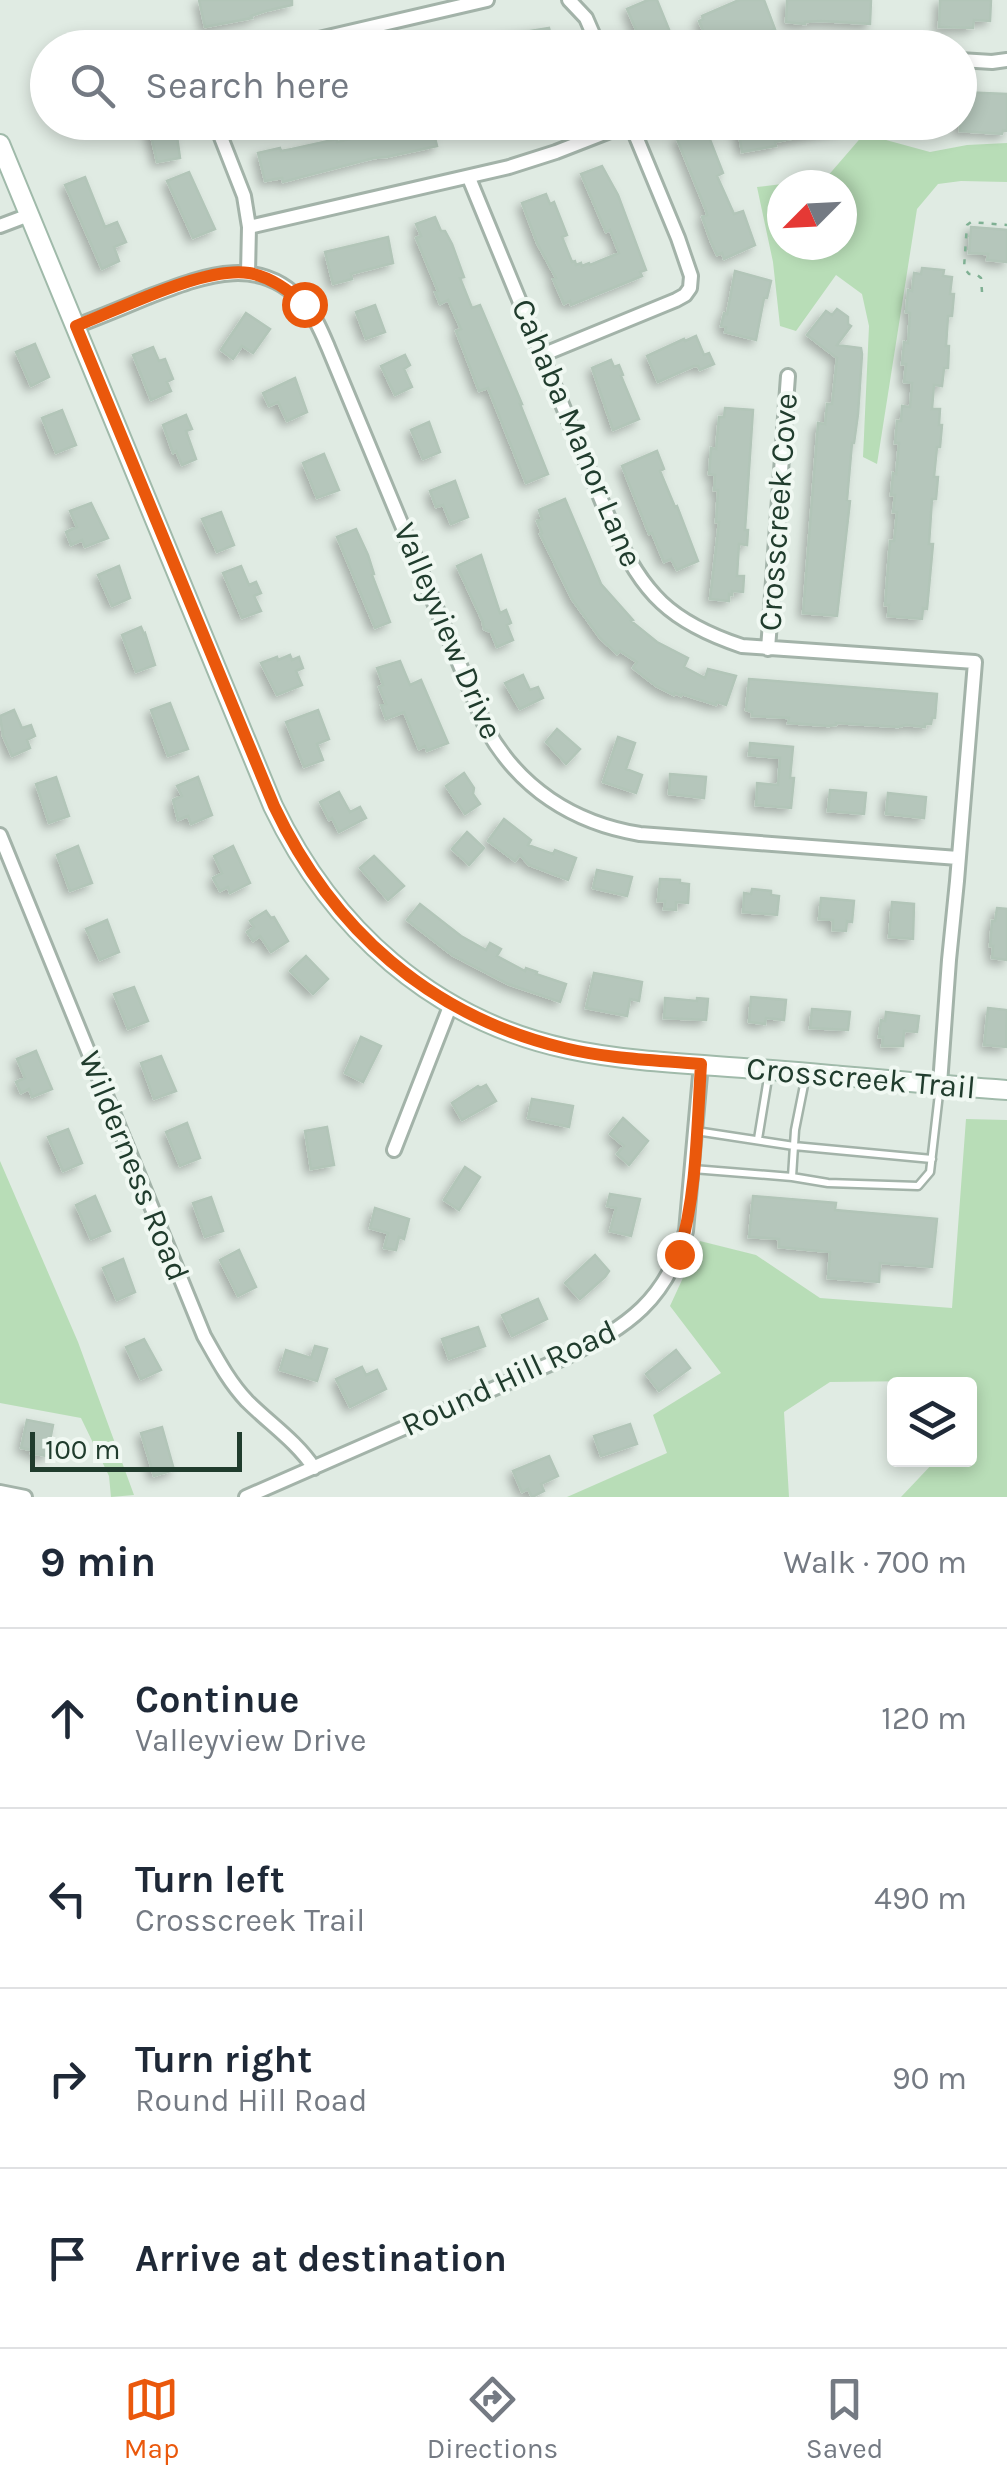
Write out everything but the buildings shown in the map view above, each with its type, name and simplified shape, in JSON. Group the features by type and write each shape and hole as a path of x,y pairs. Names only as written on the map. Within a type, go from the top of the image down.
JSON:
{"street":[{"path":"358,30 487,0"},
{"path":"570,0 591,30"},
{"path":"977,61 1007,60"},
{"path":"76,326 202,277 248,273 249,226 244,196 222,140"},
{"path":"249,226 469,178 587,140"},
{"path":"542,355 676,300 690,288 691,276 678,238 638,140"},
{"name":"Crosscreek Trail","path":"0,144 287,834 322,890 361,936 403,972 451,1004 515,1033 566,1048 701,1064 1007,1090"},
{"name":"Cahaba Manor Lane","path":"469,178 612,526 640,579 656,599 707,635 742,646 975,662 958,858"},
{"path":"0,226 29,215"},
{"name":"Valleyview Drive","path":"248,273 288,290 316,320 478,712 497,749 534,790 600,825 640,834 958,858"},
{"name":"Crosscreek Cove","path":"768,648 788,376"},
{"name":"Wilderness Road","path":"0,836 204,1336 247,1401 302,1450 314,1468"},
{"path":"940,1084 958,858"},
{"path":"394,1150 451,1004"},
{"name":"Round Hill Road","path":"246,1497 566,1356 634,1317 660,1290 679,1254 686,1230 701,1064"},
{"path":"0,1492 25,1497"}],"lane":[{"path":"758,1140 769,1070"},
{"path":"792,1178 795,1130 806,1073"},
{"path":"693,1169 828,1183 918,1186 930,1172 940,1084"},
{"path":"696,1131 794,1146 932,1159"}],"path":[{"path":"982,292 981,278 968,274 964,268 967,225 1007,225"}],"green space":[{"path":"859,140 886,140 930,152 1007,143 1007,182 938,184 917,209 877,464 863,457 869,326 862,294 836,275 796,331 780,326 773,262 857,260 857,170 833,170"},
{"path":"767,186 767,234 757,187"},
{"path":"966,1119 1007,1120 1007,1497 901,1497 929,1467 977,1467 977,1377 887,1377 887,1381 830,1382 784,1412 789,1497 567,1497 667,1453 653,1415 721,1373 670,1306 700,1241 756,1255 820,1298 952,1308"},
{"path":"0,1161 78,1342 134,1495 111,1497 109,1476 81,1418 0,1403"}],"route":[{"path":"304,304 270,280 232,272 202,277 76,326 274,806 322,890 344,917 403,972 487,1022 566,1048 701,1064 693,1176 679,1254"}]}
